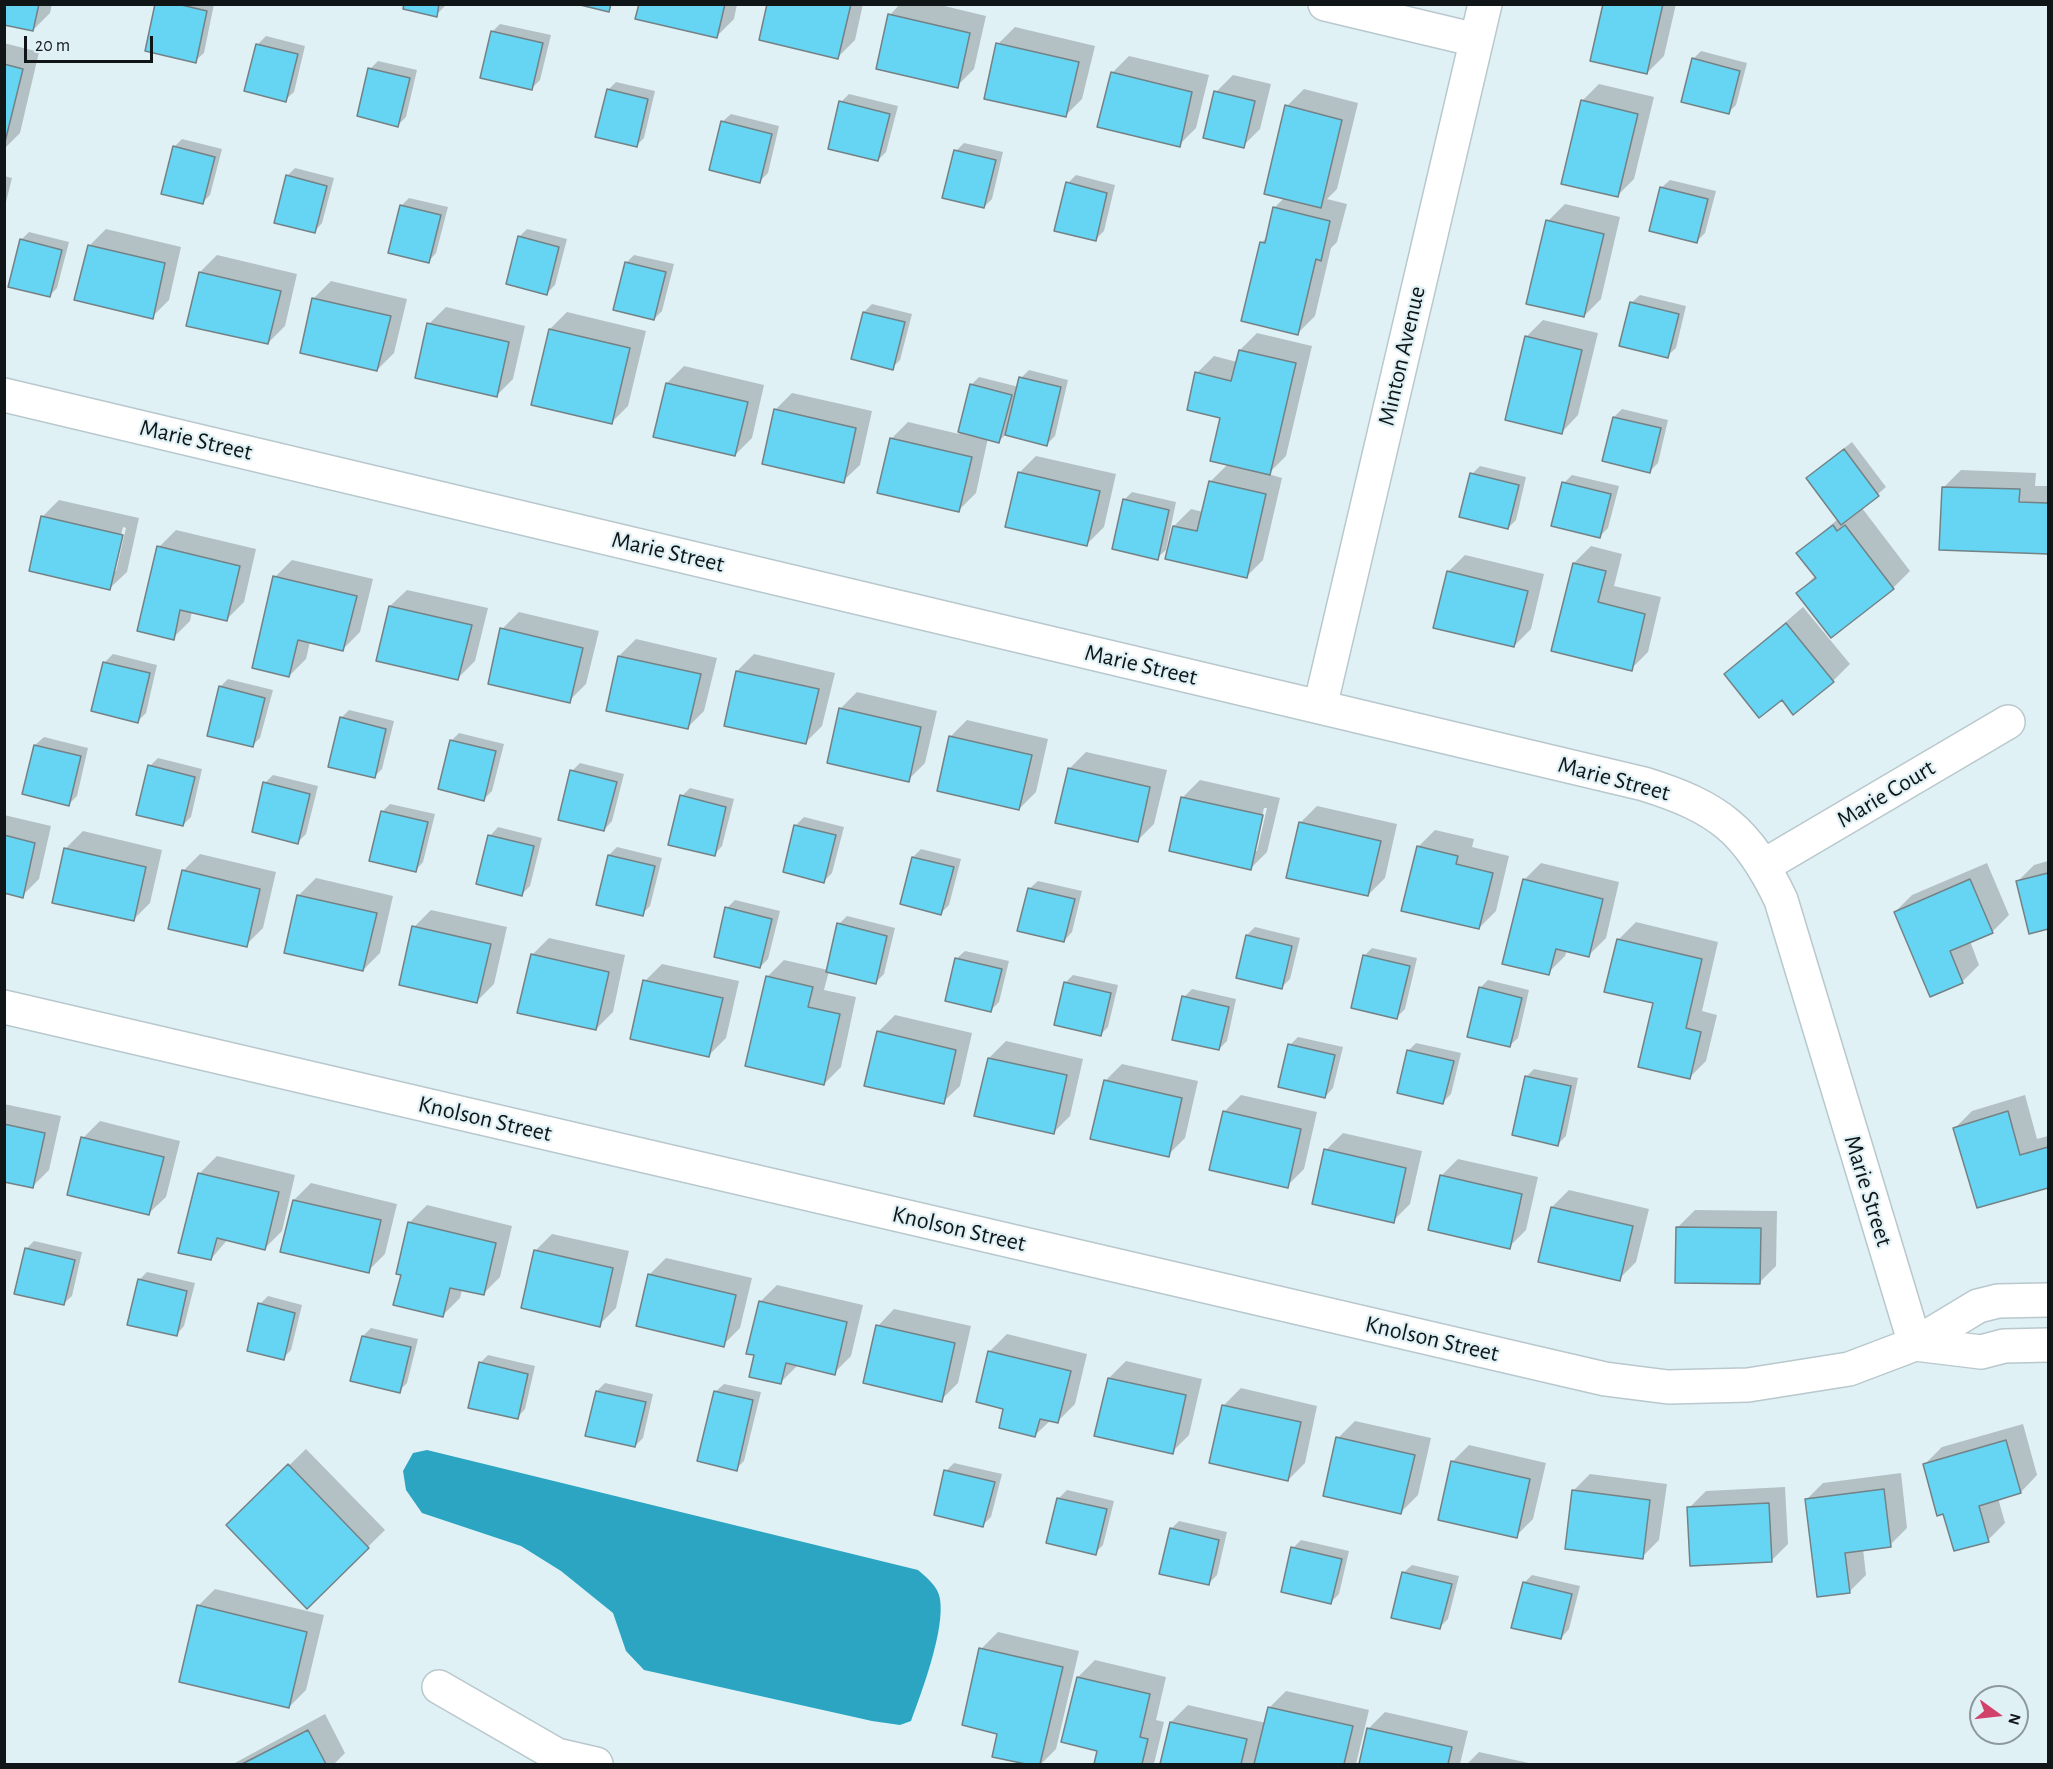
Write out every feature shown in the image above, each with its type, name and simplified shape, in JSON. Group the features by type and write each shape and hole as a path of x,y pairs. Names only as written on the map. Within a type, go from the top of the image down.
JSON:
{"street":[{"path":"1325,4 1476,40"},
{"name":"Minton Avenue","path":"1320,707 1485,4"},
{"name":"Marie Street","path":"4,395 1320,707 1668,792 1717,815 1741,834 1765,865 1781,900 1915,1344"},
{"name":"Marie Court","path":"1765,865 2008,722"},
{"name":"Knolson Street","path":"4,1007 1605,1379 1668,1387 1748,1385 1849,1369 1915,1344 1978,1306 1998,1301 2049,1300"},
{"name":"Knolson Street","path":"1915,1344 1981,1352 2004,1346 2049,1346"},
{"path":"438,1687 557,1755 596,1764"}],"water":[{"path":"427,1450 918,1570 937,1590 941,1612 936,1643 911,1721 900,1725 872,1721 644,1670 626,1651 613,1613 561,1571 521,1546 422,1513 406,1490 403,1471 413,1453"}],"building":[{"path":"4,4 39,4 33,31 4,25"},
{"path":"155,4 177,4 207,11 196,63 145,51"},
{"path":"404,4 439,4 437,17 403,9"},
{"path":"576,4 611,4 609,12"},
{"path":"639,4 725,4 717,38 635,19"},
{"path":"767,4 851,4 838,59 759,40"},
{"path":"1603,4 1663,4 1647,74 1590,61"},
{"path":"888,14 970,33 958,88 876,69"},
{"path":"491,31 543,43 532,90 480,78"},
{"path":"996,43 1079,62 1066,117 984,99"},
{"path":"256,44 298,54 286,102 244,91"},
{"path":"1692,58 1740,71 1729,114 1681,102"},
{"path":"4,64 23,69 4,146"},
{"path":"368,68 410,78 398,127 357,116"},
{"path":"1111,72 1192,92 1180,147 1097,127"},
{"path":"607,89 648,99 637,147 595,137"},
{"path":"1214,91 1255,101 1244,148 1203,138"},
{"path":"1581,100 1638,114 1618,197 1561,184"},
{"path":"839,101 890,114 878,161 828,149"},
{"path":"1285,105 1342,120 1321,208 1264,194"},
{"path":"721,121 772,134 760,183 709,170"},
{"path":"173,146 215,157 203,204 161,194"},
{"path":"954,150 996,160 984,208 942,198"},
{"path":"286,175 327,186 315,233 274,223"},
{"path":"1066,182 1107,193 1096,241 1054,231"},
{"path":"1660,187 1708,199 1697,243 1649,231"},
{"path":"400,205 441,215 429,263 388,253"},
{"path":"1273,207 1330,221 1321,261 1316,259 1298,335 1241,321 1260,242 1265,243"},
{"path":"1546,220 1604,234 1584,317 1526,304"},
{"path":"518,236 559,247 547,295 506,284"},
{"path":"20,239 62,250 50,297 8,287"},
{"path":"88,245 165,263 153,319 74,300"},
{"path":"625,262 666,272 654,320 613,310"},
{"path":"199,272 281,291 268,344 186,326"},
{"path":"312,298 391,316 377,371 300,353"},
{"path":"1630,302 1679,314 1668,358 1619,346"},
{"path":"863,312 905,322 893,370 851,359"},
{"path":"427,323 509,342 497,397 415,378"},
{"path":"549,329 630,348 612,424 531,405"},
{"path":"1525,336 1582,350 1562,434 1505,420"},
{"path":"1239,350 1296,363 1270,475 1210,461 1220,418 1187,410 1195,372 1231,381"},
{"path":"1019,377 1061,387 1047,446 1005,435"},
{"path":"666,383 748,402 735,456 653,437"},
{"path":"970,384 1012,395 999,443 958,432"},
{"path":"774,409 856,428 844,483 762,464"},
{"path":"1613,417 1661,428 1650,473 1602,461"},
{"path":"890,438 972,457 959,512 877,493"},
{"path":"1844,449 1879,496 1841,525 1806,478"},
{"path":"1018,472 1100,491 1087,546 1005,527"},
{"path":"1470,473 1519,485 1508,529 1459,517"},
{"path":"1209,481 1266,494 1247,578 1165,559 1173,526 1197,531"},
{"path":"1562,482 1611,494 1600,538 1551,526"},
{"path":"1942,487 2020,489 2019,502 2048,503 2048,554 1939,550"},
{"path":"1123,499 1169,510 1158,560 1112,549"},
{"path":"41,516 123,535 110,590 29,571"},
{"path":"1833,525 1837,531 1845,525 1894,589 1831,638 1796,593 1816,578 1796,553"},
{"path":"157,546 240,566 227,621 180,610 174,640 137,631"},
{"path":"1573,563 1606,571 1598,602 1645,614 1632,671 1551,651"},
{"path":"1447,571 1528,591 1514,647 1433,628"},
{"path":"273,576 357,596 343,651 298,640 289,677 252,668"},
{"path":"389,606 472,625 458,680 376,661"},
{"path":"1786,623 1834,682 1793,715 1782,700 1759,718 1724,674"},
{"path":"500,628 583,648 570,703 488,684"},
{"path":"618,656 701,674 688,729 606,711"},
{"path":"103,662 150,673 138,723 91,711"},
{"path":"736,671 819,689 806,744 724,726"},
{"path":"219,686 265,698 253,747 207,736"},
{"path":"839,708 921,727 909,782 827,763"},
{"path":"340,717 386,729 375,778 328,767"},
{"path":"949,736 1032,755 1019,810 937,791"},
{"path":"450,740 496,751 484,801 438,789"},
{"path":"34,745 81,756 69,806 22,794"},
{"path":"148,765 195,777 183,826 136,815"},
{"path":"1068,768 1150,787 1138,842 1055,823"},
{"path":"570,770 617,782 604,831 558,820"},
{"path":"263,782 310,794 298,844 252,832"},
{"path":"680,795 726,807 715,856 668,845"},
{"path":"1181,797 1263,815 1251,870 1169,851"},
{"path":"381,811 428,822 416,872 369,861"},
{"path":"1299,822 1381,841 1368,896 1286,878"},
{"path":"794,825 836,835 824,883 783,872"},
{"path":"4,835 35,843 23,898 4,893"},
{"path":"488,835 534,846 522,896 476,884"},
{"path":"1417,846 1458,856 1456,864 1493,873 1479,929 1401,911"},
{"path":"64,848 146,867 134,921 52,903"},
{"path":"608,855 655,866 643,916 596,905"},
{"path":"912,857 954,867 941,915 900,904"},
{"path":"182,870 260,889 247,947 168,929"},
{"path":"2048,873 2048,929 2029,934 2016,881"},
{"path":"1523,879 1603,899 1589,957 1556,949 1549,975 1502,964"},
{"path":"1970,879 1993,933 1950,951 1963,983 1930,997 1894,912"},
{"path":"1028,888 1075,899 1064,942 1017,931"},
{"path":"297,895 377,913 363,971 284,953"},
{"path":"725,907 772,919 760,968 714,957"},
{"path":"837,923 887,936 876,984 826,972"},
{"path":"412,926 491,944 477,1003 399,985"},
{"path":"1246,935 1292,946 1282,989 1236,978"},
{"path":"1617,939 1702,959 1686,1028 1701,1032 1690,1079 1638,1067 1653,1003 1604,992"},
{"path":"531,954 609,972 596,1030 517,1013"},
{"path":"1363,955 1410,966 1397,1019 1351,1008"},
{"path":"955,958 1002,969 991,1012 945,1001"},
{"path":"766,976 813,987 808,1007 840,1014 824,1085 745,1066"},
{"path":"643,980 723,998 709,1057 630,1039"},
{"path":"1064,982 1111,993 1101,1036 1054,1025"},
{"path":"1479,987 1522,998 1510,1047 1467,1037"},
{"path":"1182,996 1229,1007 1219,1050 1172,1040"},
{"path":"877,1031 956,1050 944,1104 864,1086"},
{"path":"1288,1044 1335,1055 1325,1098 1278,1087"},
{"path":"1407,1050 1454,1061 1443,1104 1397,1093"},
{"path":"988,1058 1067,1075 1054,1134 974,1116"},
{"path":"1525,1076 1571,1086 1558,1146 1512,1135"},
{"path":"1104,1080 1182,1098 1169,1157 1090,1139"},
{"path":"1223,1111 1301,1129 1288,1188 1209,1170"},
{"path":"2008,1111 2020,1155 2048,1147 2048,1188 1977,1208 1953,1128"},
{"path":"4,1124 45,1133 33,1188 4,1182"},
{"path":"81,1137 164,1157 149,1215 67,1195"},
{"path":"1324,1149 1406,1168 1394,1223 1312,1204"},
{"path":"198,1173 279,1192 265,1250 217,1238 211,1260 178,1253"},
{"path":"1440,1175 1522,1194 1510,1249 1428,1230"},
{"path":"293,1200 381,1220 369,1273 280,1252"},
{"path":"1551,1207 1633,1226 1620,1281 1538,1262"},
{"path":"408,1222 496,1243 484,1295 450,1288 443,1317 393,1305 401,1275 396,1274"},
{"path":"1676,1227 1761,1228 1760,1284 1675,1283"},
{"path":"25,1248 75,1260 64,1305 14,1294"},
{"path":"534,1250 613,1268 600,1327 521,1308"},
{"path":"648,1274 736,1295 724,1347 636,1326"},
{"path":"138,1279 187,1291 177,1336 127,1325"},
{"path":"759,1301 847,1322 835,1375 786,1363 781,1384 749,1377 754,1355 746,1354"},
{"path":"258,1303 295,1313 284,1360 247,1351"},
{"path":"876,1325 955,1343 942,1402 863,1383"},
{"path":"362,1336 411,1347 400,1393 350,1381"},
{"path":"988,1351 1071,1371 1058,1423 1040,1419 1035,1437 999,1428 1003,1409 976,1402"},
{"path":"479,1362 528,1374 518,1419 468,1408"},
{"path":"1108,1378 1186,1395 1173,1454 1094,1436"},
{"path":"596,1391 646,1402 635,1447 585,1436"},
{"path":"714,1391 753,1400 737,1471 697,1461"},
{"path":"1222,1405 1301,1422 1288,1481 1209,1463"},
{"path":"1336,1437 1415,1455 1401,1514 1323,1496"},
{"path":"2006,1440 2021,1493 1979,1506 1989,1542 1954,1551 1943,1514 1937,1516 1923,1464"},
{"path":"1451,1461 1530,1479 1517,1538 1438,1520"},
{"path":"288,1464 369,1548 307,1609 226,1525"},
{"path":"944,1470 995,1482 983,1527 934,1515"},
{"path":"1884,1489 1891,1547 1845,1553 1850,1593 1817,1597 1805,1499"},
{"path":"1572,1490 1650,1500 1643,1559 1565,1549"},
{"path":"1057,1498 1107,1509 1096,1555 1046,1543"},
{"path":"1769,1503 1772,1562 1690,1566 1687,1507"},
{"path":"1170,1528 1219,1540 1209,1585 1159,1574"},
{"path":"1291,1547 1342,1559 1331,1604 1281,1592"},
{"path":"1402,1572 1452,1584 1440,1629 1391,1618"},
{"path":"1523,1582 1572,1594 1561,1639 1511,1628"},
{"path":"197,1605 307,1632 289,1708 179,1682"},
{"path":"979,1648 1063,1667 1040,1764 1026,1764 992,1757 997,1734 962,1725"},
{"path":"1077,1677 1150,1694 1140,1737 1148,1739 1142,1764 1094,1764 1097,1751 1061,1742"},
{"path":"1268,1707 1353,1726 1344,1764 1254,1764"},
{"path":"1170,1722 1247,1739 1241,1764 1160,1764"},
{"path":"1367,1728 1452,1747 1448,1764 1359,1764"},
{"path":"308,1730 326,1764 242,1764"}]}
